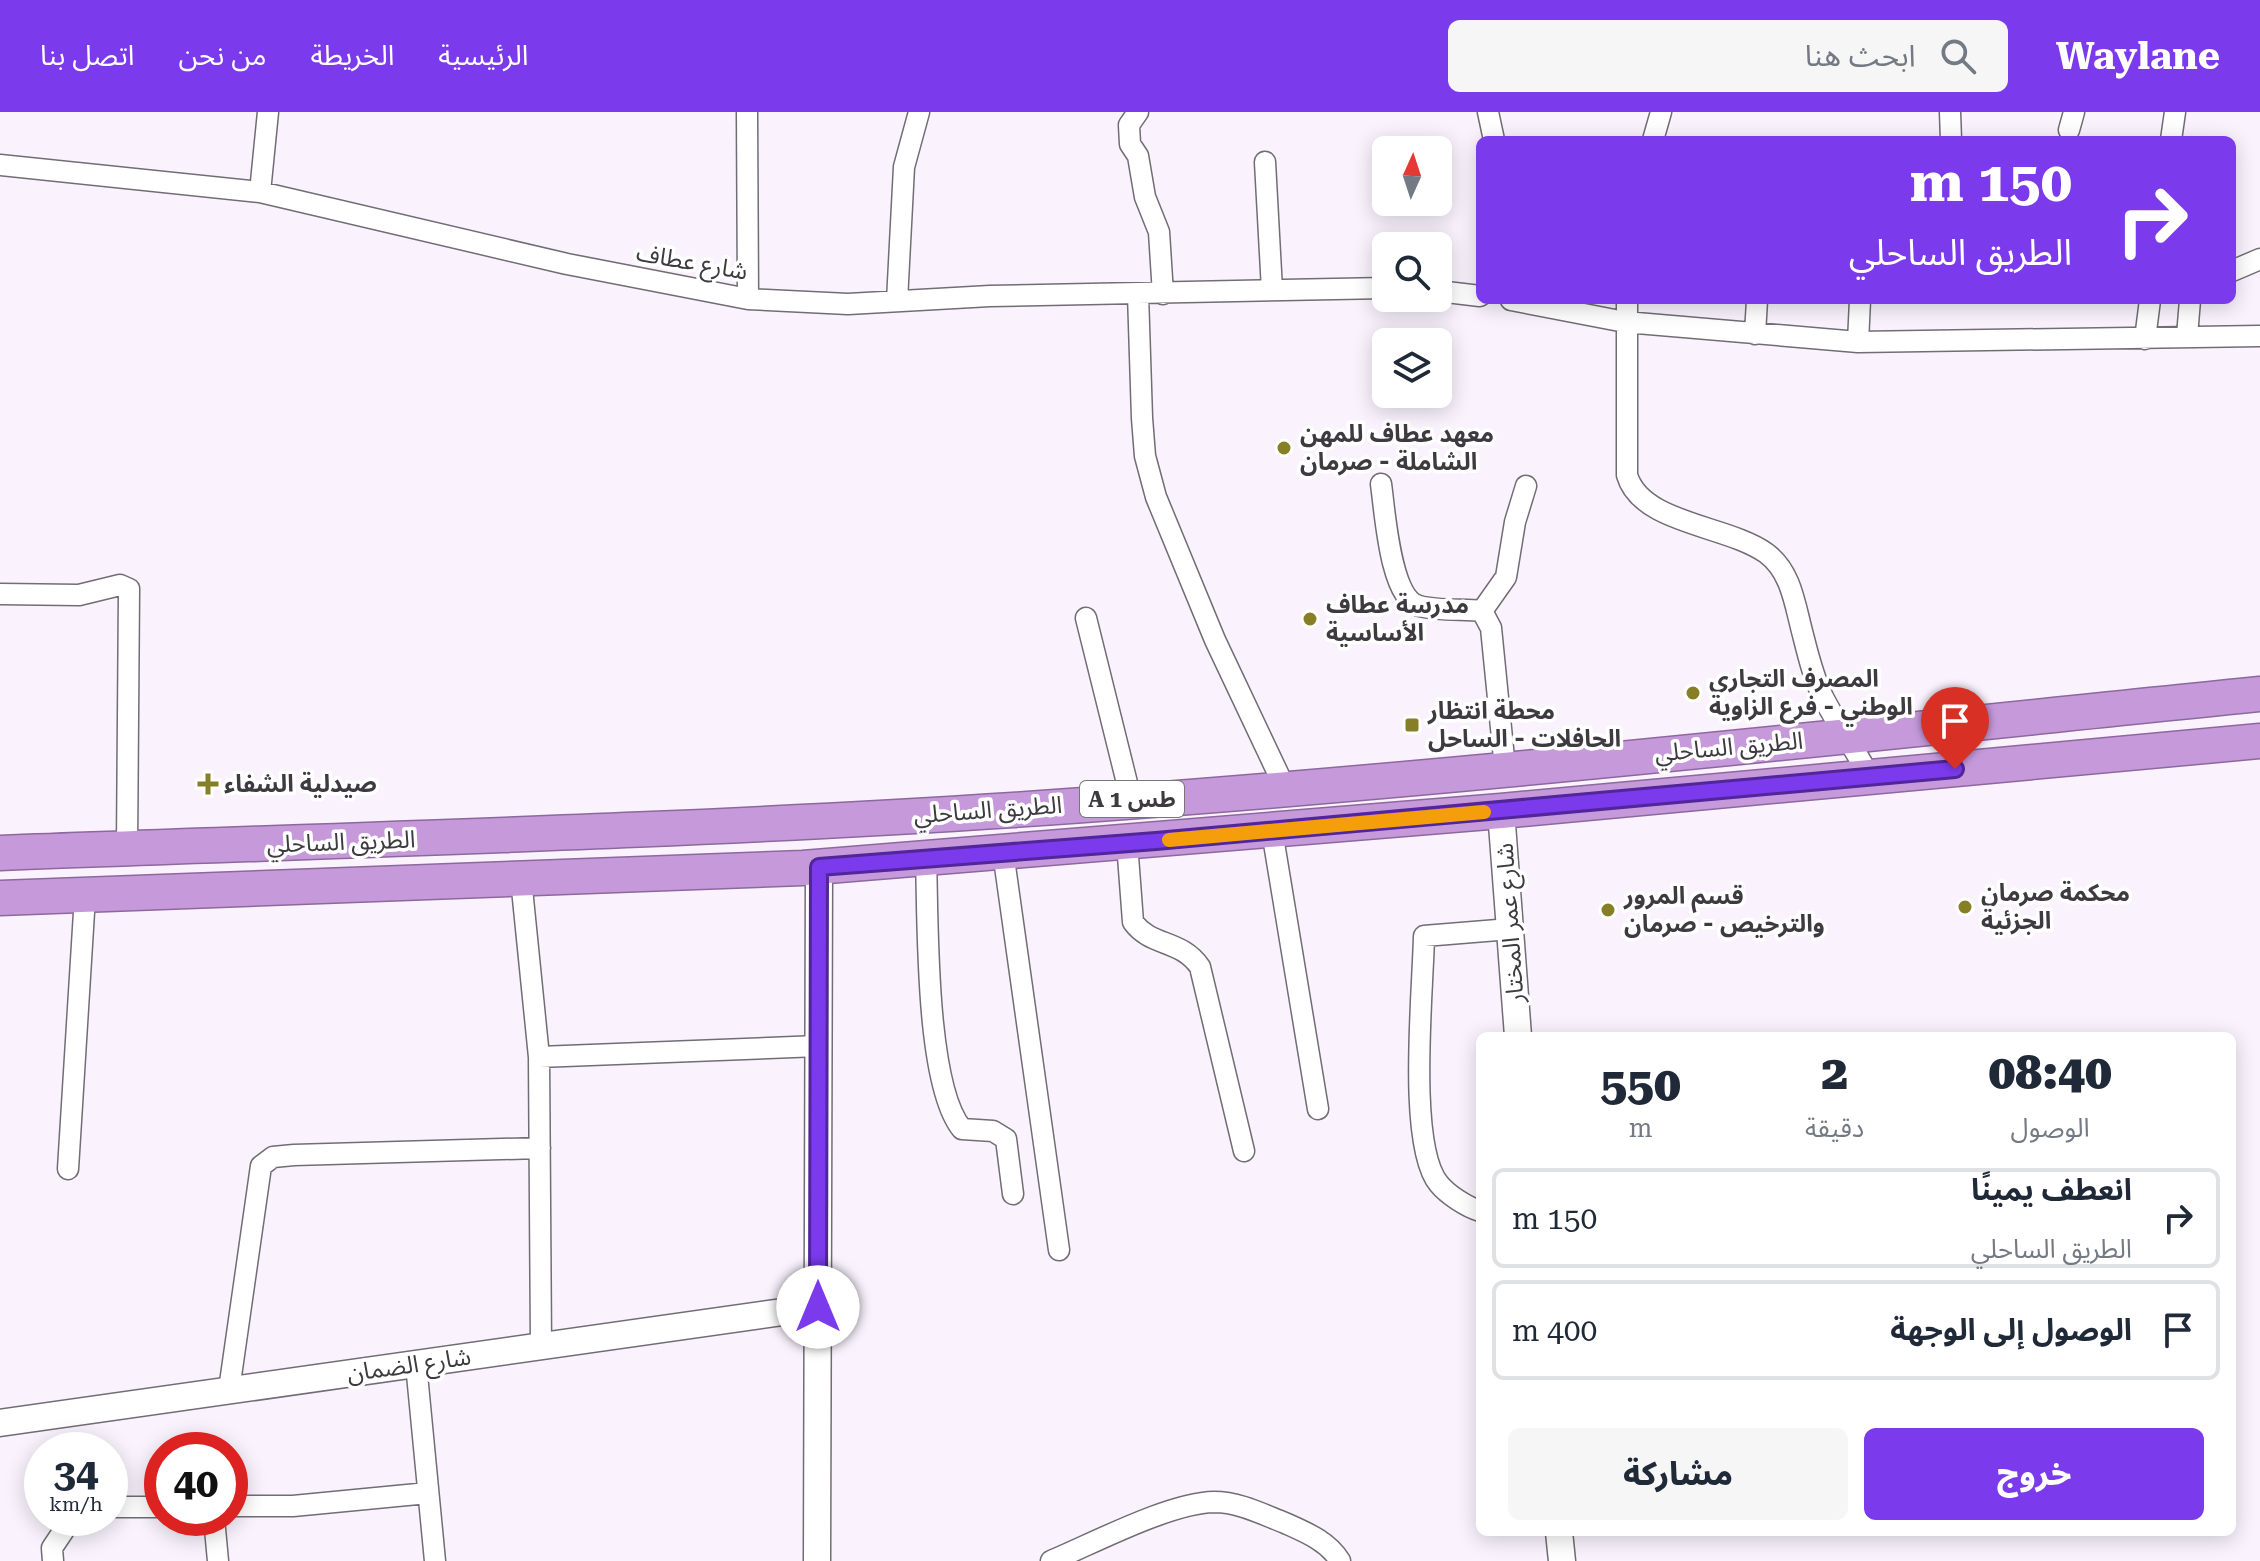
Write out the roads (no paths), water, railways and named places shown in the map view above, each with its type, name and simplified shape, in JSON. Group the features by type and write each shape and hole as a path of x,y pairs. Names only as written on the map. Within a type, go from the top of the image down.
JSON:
{"highway":[{"name":"الطريق الساحلي","path":"0,853 578,834 1131,799 1505,768 2260,694"},
{"name":"الطريق الساحلي","path":"0,898 330,888 819,867 1501,811 1870,778 2195,744 2260,741"},
{"path":"326,843 330,888"}],"street":[{"path":"260,192 268,112"},
{"path":"747,112 748,299"},
{"path":"897,301 904,167 919,112"},
{"path":"1138,112 1129,125 1130,144 1138,156 1145,197 1159,232 1163,294"},
{"path":"1488,112 1493,136"},
{"path":"1654,136 1661,112"},
{"path":"1950,112 1951,136"},
{"path":"2172,136 2175,112"},
{"path":"1265,162 1272,290"},
{"name":"شارع عطاف","path":"0,165 260,192 567,264 748,299 848,304 1372,288"},
{"path":"2236,269 2260,259"},
{"path":"1452,293 1476,296"},
{"path":"1138,294 1145,456 1156,497 1215,640 1284,786"},
{"path":"1537,304 1625,322 1858,342 2260,336"},
{"path":"1627,304 1627,475 1631,490 1660,510 1756,548 1782,569 1791,589 1822,697 1849,735 1870,778"},
{"path":"1755,334 1757,304"},
{"path":"1858,342 1860,304"},
{"path":"2145,339 2149,304"},
{"path":"2187,336 2190,304"},
{"path":"1381,484 1392,560 1405,598 1419,606 1482,611"},
{"path":"1482,611 1506,577 1515,522 1526,486"},
{"path":"0,594 79,595 120,585 129,589 127,848"},
{"path":"1482,611 1491,628 1505,768"},
{"path":"1086,618 1131,799"},
{"name":"شارع عمر المختار","path":"1501,811 1518,1032"},
{"path":"1272,831 1318,1109"},
{"path":"1127,843 1133,922 1149,936 1184,949 1200,967 1244,1151"},
{"path":"1003,852 1059,1250"},
{"path":"926,857 932,1006 948,1103 962,1129 993,1131 1006,1139 1013,1194"},
{"path":"817,1561 819,867"},
{"path":"521,879 539,1057 541,1347"},
{"path":"68,1169 85,896"},
{"path":"1476,1208 1440,1185 1428,1165 1420,1124 1424,936 1510,929"},
{"path":"539,1057 819,1046"},
{"path":"229,1390 261,1166 273,1157 294,1155 540,1148"},
{"name":"شارع الضمان","path":"0,1423 818,1307"},
{"path":"416,1364 435,1561"},
{"path":"248,1506 293,1506 428,1493"},
{"path":"1051,1561 1174,1510 1216,1502 1257,1511 1304,1532 1322,1542 1340,1561"},
{"path":"53,1561 52,1548 60,1536"},
{"path":"216,1536 218,1561"},
{"path":"1559,1536 1562,1561"}],"place":[{"name":"معهد عطاف للمهن الشاملة - صرمان","path":"1284,448"},
{"name":"مدرسة عطاف الأساسية","path":"1310,619"},
{"name":"المصرف التجاري الوطني - فرع الزاوية","path":"1693,693"},
{"name":"محطة انتظار الحافلات - الساحل","path":"1412,725"},
{"name":"صيدلية الشفاء","path":"208,784"},
{"name":"محكمة صرمان الجزئية","path":"1965,907"},
{"name":"قسم المرور والترخيص - صرمان","path":"1608,910"}]}
